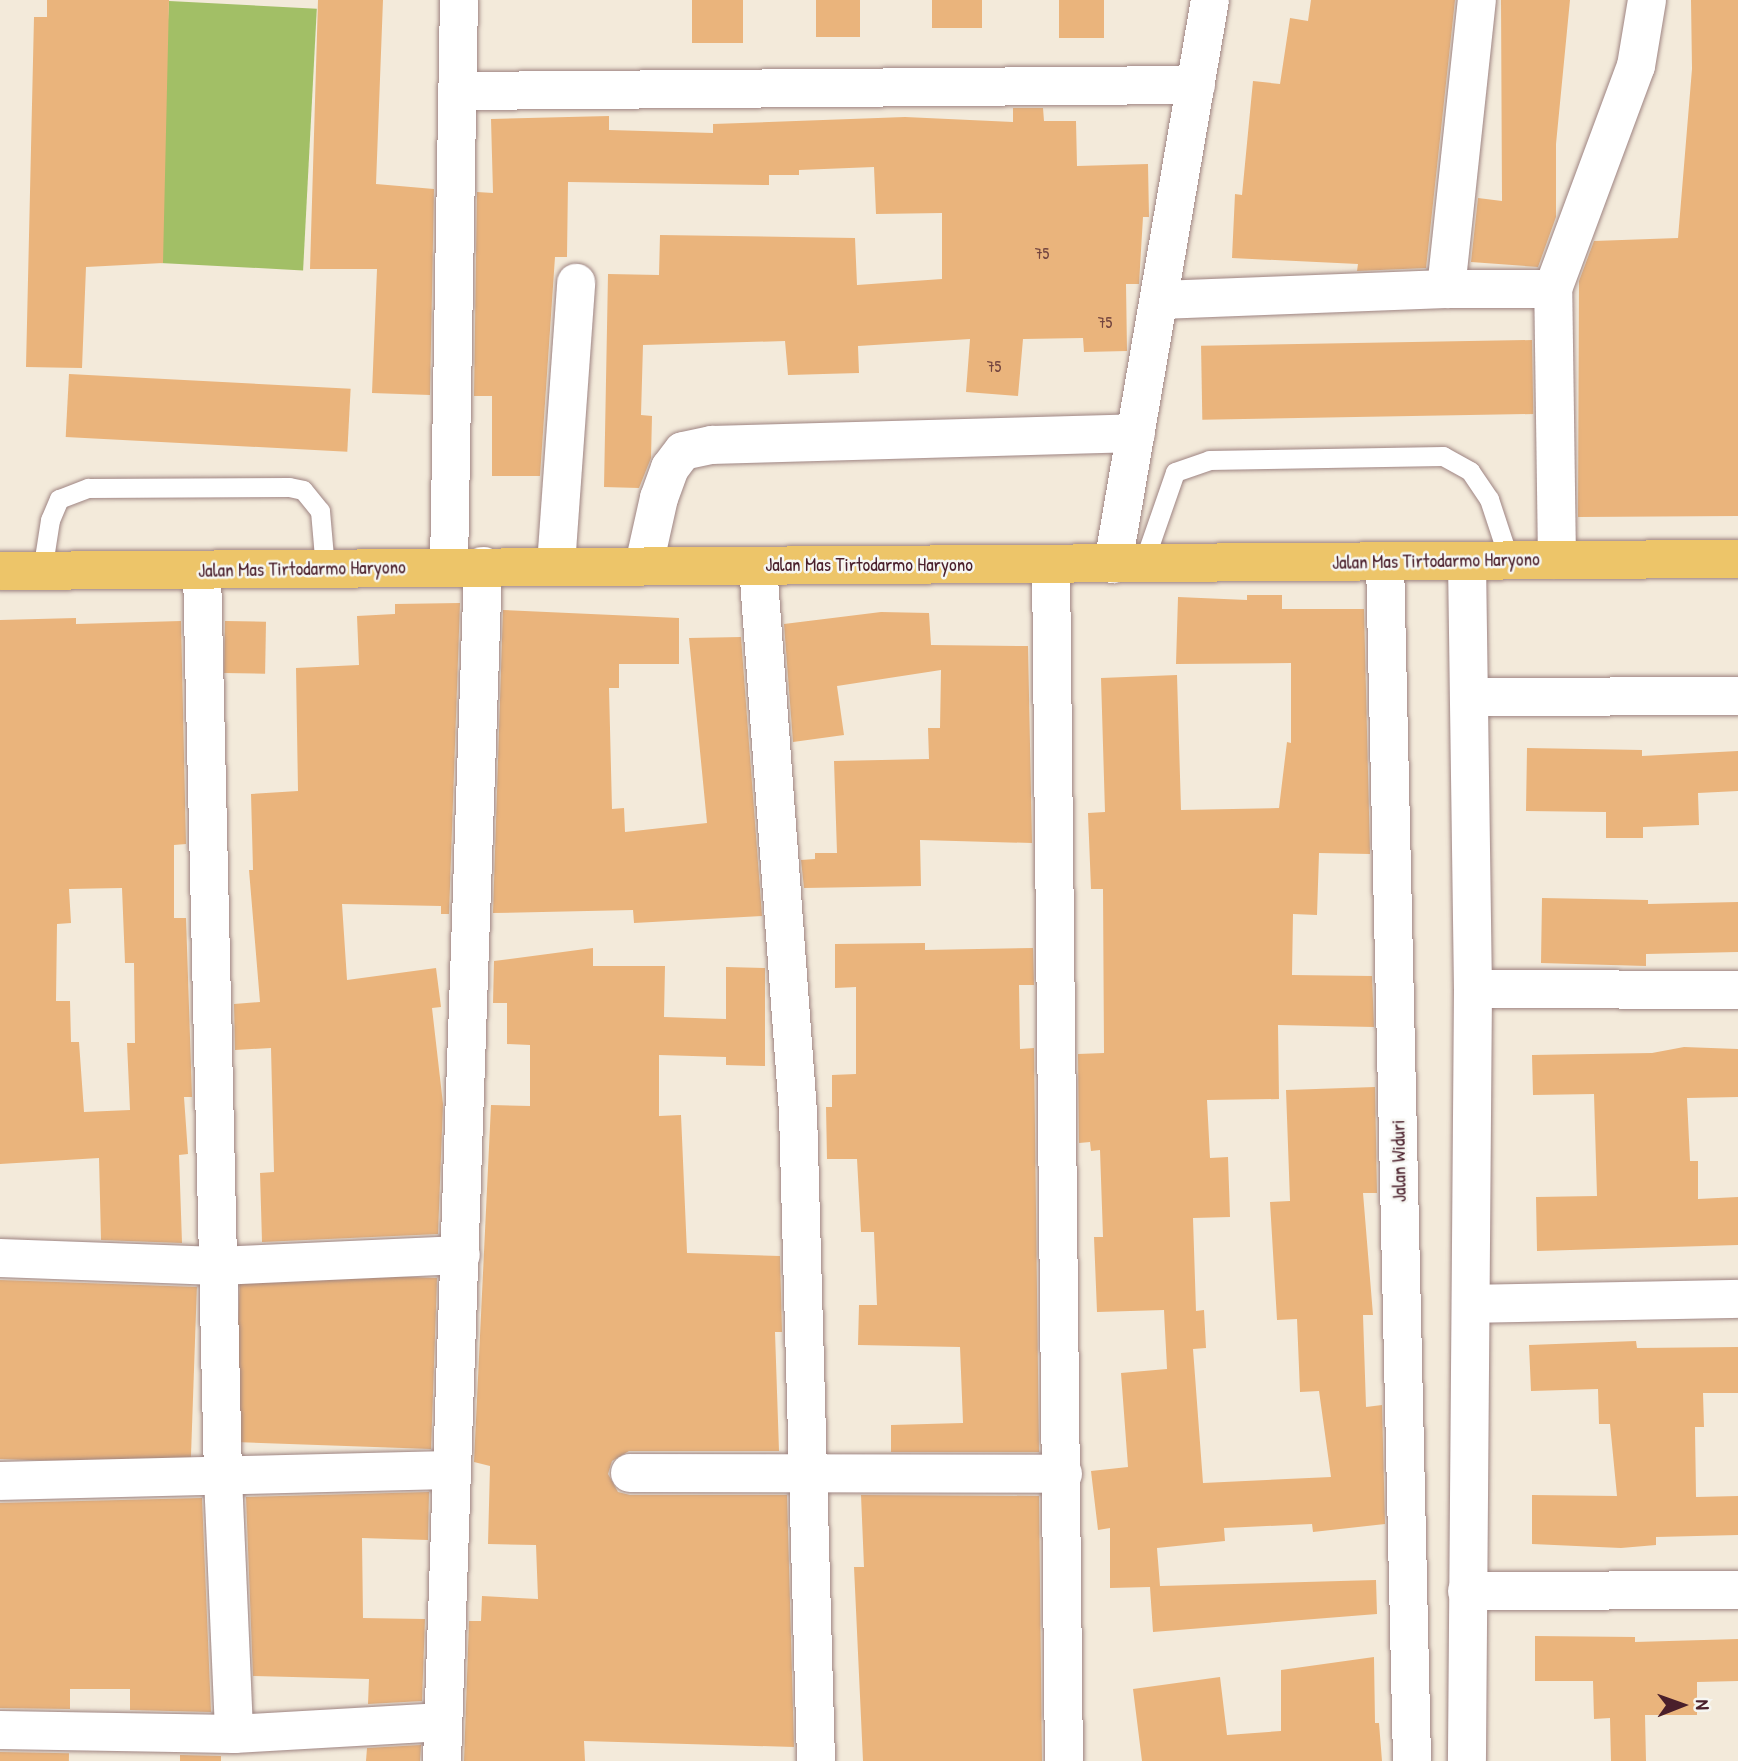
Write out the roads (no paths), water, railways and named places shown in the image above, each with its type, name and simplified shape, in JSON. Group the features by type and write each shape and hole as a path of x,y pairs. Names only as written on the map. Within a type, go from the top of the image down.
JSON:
{"highway":[{"name":"Jalan Mas Tirtodarmo Haryono","path":"0,571 202,571 556,565 1051,565 1738,559"}],"street":[{"path":"442,1761 461,1255 466,566 458,91 459,0"},
{"path":"1128,564 1136,433 1210,0"},
{"path":"1446,289 1477,0"},
{"path":"1557,560 1553,289 1636,66 1647,0"},
{"path":"458,91 1196,85"},
{"path":"556,565 576,282"},
{"path":"1160,300 1446,289 1553,289"},
{"path":"644,565 659,498 670,468 683,451 712,445 1136,433"},
{"name":"Jalan Widuri","path":"1385,561 1412,1761"},
{"path":"1467,561 1473,989 1467,1761"},
{"path":"1051,565 1063,1474 1064,1761"},
{"path":"758,566 798,1112 816,1761"},
{"path":"202,571 223,1478 234,1734"},
{"path":"1469,697 1738,696"},
{"path":"1473,989 1738,990"},
{"path":"0,1258 218,1266 461,1255"},
{"path":"1471,1304 1738,1299"},
{"path":"0,1481 451,1471"},
{"path":"630,1472 809,1475 1063,1474"},
{"path":"1467,1591 1738,1590"},
{"path":"0,1730 234,1734 443,1722"}],"lane":[{"path":"1128,564 1175,472 1209,460 1443,456 1470,471 1489,499 1509,560"},
{"path":"42,571 50,520 59,499 88,488 289,487 303,490 320,512 325,568"}]}
